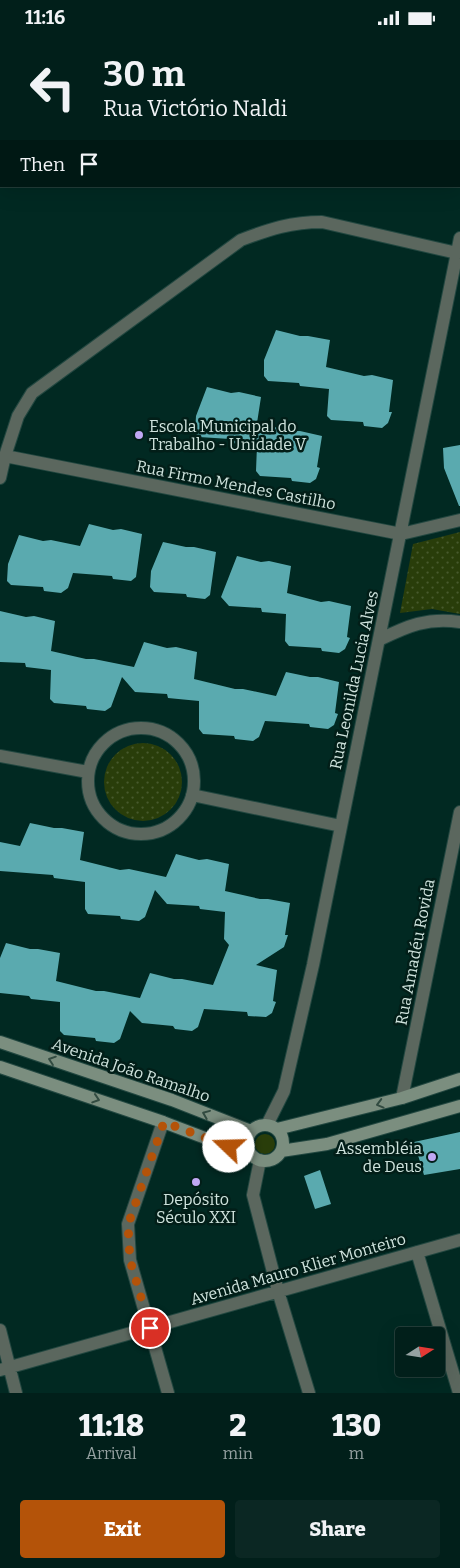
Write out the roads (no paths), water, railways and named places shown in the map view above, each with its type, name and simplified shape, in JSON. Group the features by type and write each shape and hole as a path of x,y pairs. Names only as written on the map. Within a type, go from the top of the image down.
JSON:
{"street":[{"path":"0,478 18,416 32,393 242,240 276,227 300,222 322,222 456,253"},
{"name":"Rua Leonilda Lucia Alves","path":"272,1127 284,1091 313,965 460,238"},
{"name":"Rua Firmo Mendes Castilho","path":"5,457 401,534 460,520"},
{"path":"379,640 401,629 422,622 445,620 460,622"},
{"path":"142,728 152,730 161,732 177,742 188,757 194,776 192,795 185,811 173,824 156,832 139,835 121,831 106,821 95,807 88,790 88,772 95,754 107,740 124,731 142,728"},
{"path":"0,756 88,772"},
{"path":"192,795 341,826"},
{"name":"Rua Amadéu Rovida","path":"402,1098 460,812"},
{"name":"Avenida João Ramalho","path":"0,1042 172,1100 251,1131"},
{"path":"0,1067 164,1122 255,1156 272,1159 281,1151 327,1145 460,1106"},
{"path":"309,1393 278,1291 253,1195 255,1156 247,1142 251,1131 258,1126 272,1127 402,1098 460,1079"},
{"path":"164,1122 128,1225 130,1260 168,1393"},
{"path":"272,1127 283,1140 281,1151"},
{"name":"Avenida Mauro Klier Monteiro","path":"4,1369 460,1240"},
{"path":"417,1252 459,1393"},
{"path":"0,1330 4,1369 16,1393"}],"place":[{"name":"Escola Municipal do Trabalho - Unidade V","path":"139,435"},
{"name":"Assembléia de Deus","path":"432,1157"},
{"name":"Depósito Século XXI","path":"196,1182"}]}
